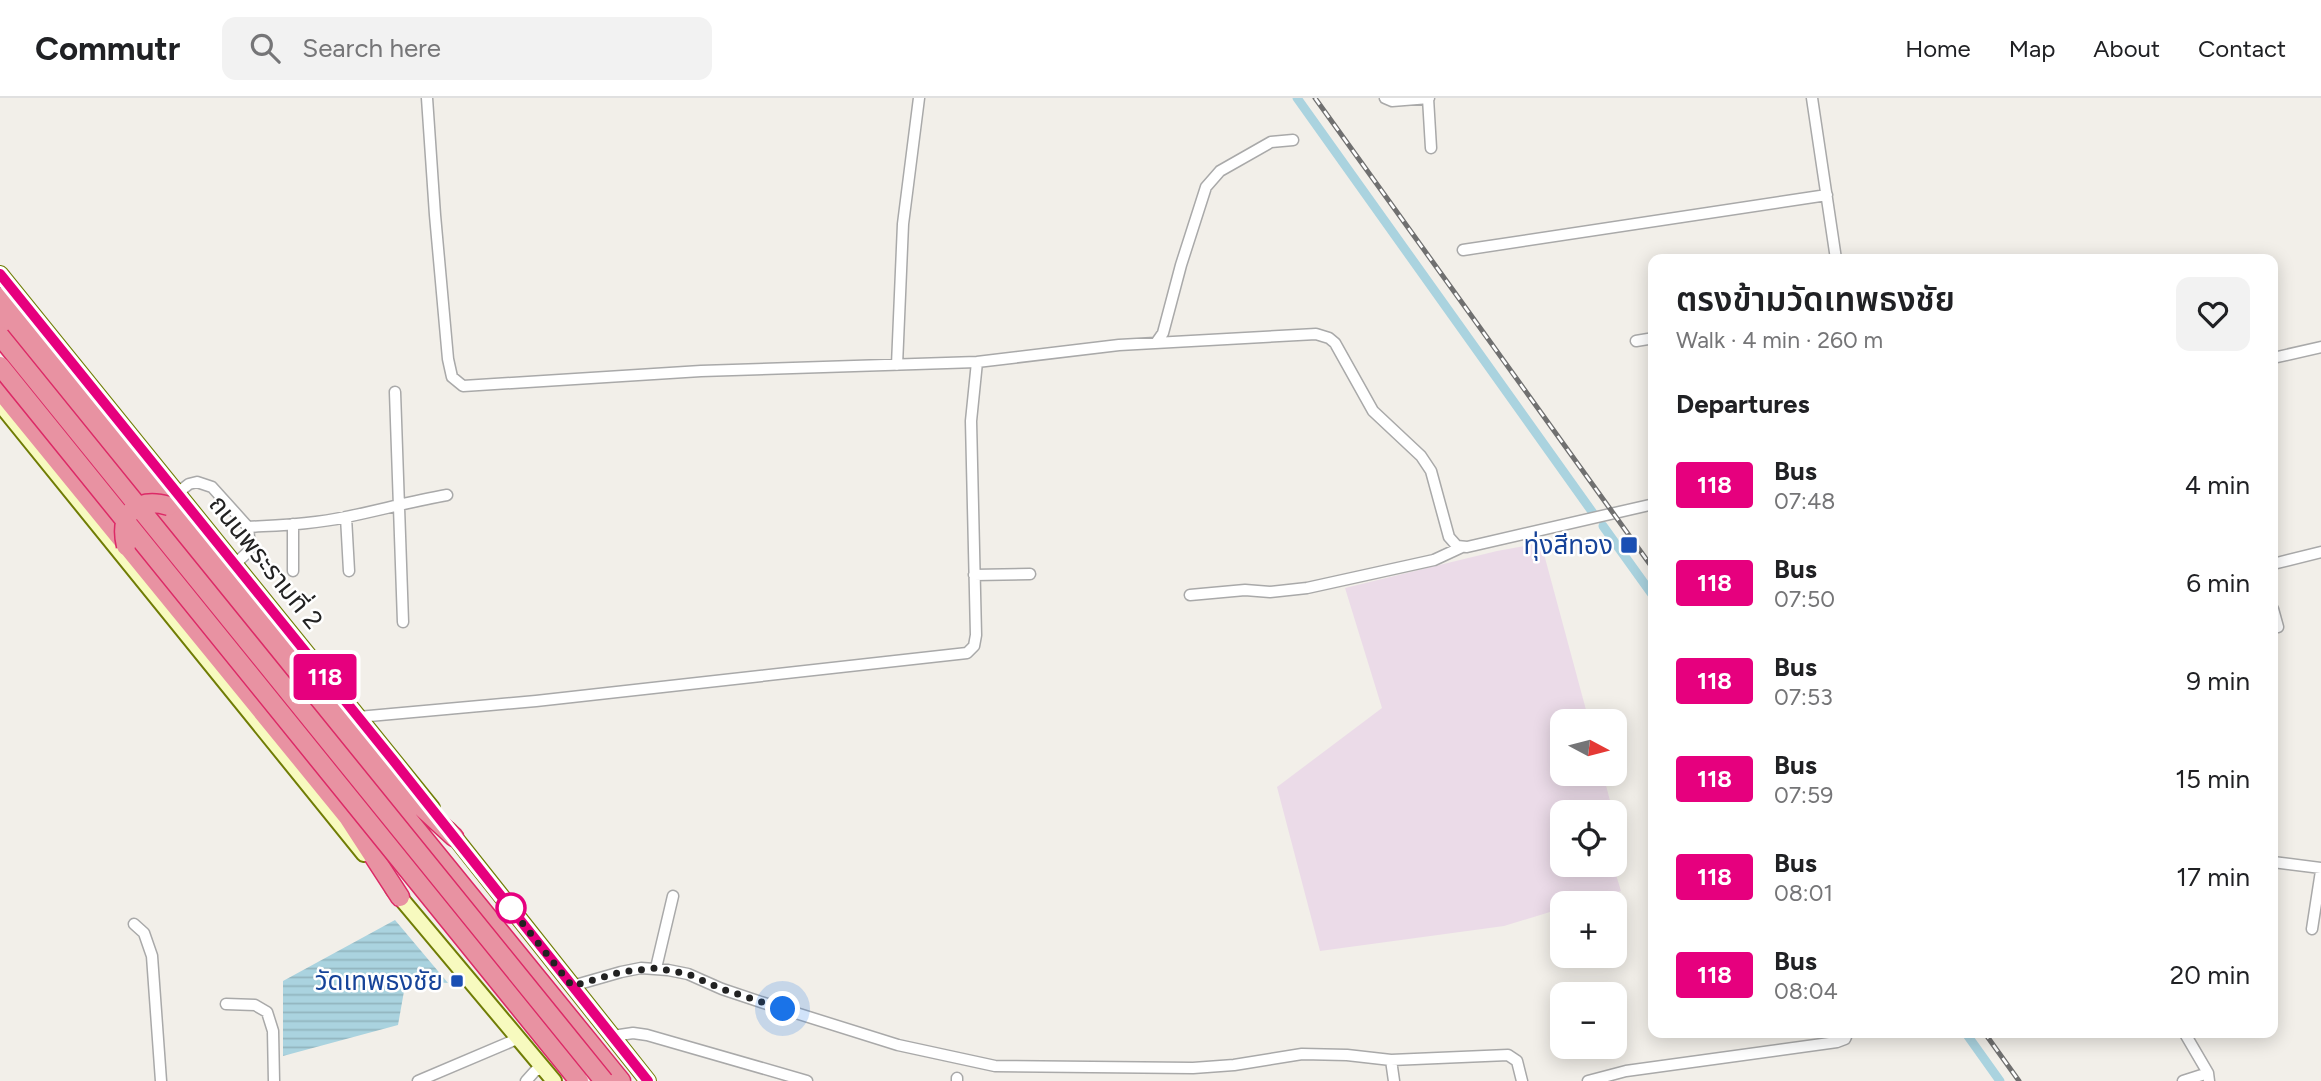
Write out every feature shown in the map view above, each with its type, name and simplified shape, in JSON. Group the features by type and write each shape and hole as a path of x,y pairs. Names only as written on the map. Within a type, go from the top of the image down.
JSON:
{"highway":[{"path":"0,297 173,500 393,781 434,851"},
{"name":"ถนนพระรามที่ 2","path":"0,317 621,1081"},
{"path":"0,336 604,1081"},
{"path":"0,363 581,1081"},
{"path":"0,363 581,1081"},
{"path":"0,390 348,817 400,897"},
{"path":"127,546 124,525 134,509 149,502 173,500"},
{"path":"393,781 454,837"},
{"path":"348,817 411,869"}],"main road":[{"name":"ถนนพระรามที่ 2","path":"0,274 173,500 234,565 648,1081"},
{"path":"0,404 400,897 554,1081"}],"street":[{"path":"427,98 448,359 452,377 457,383 469,386 701,371 977,362 1119,345 1304,334 1329,338 1335,343 1373,411 1421,456 1431,471 1449,537 1452,543 1462,547"},
{"path":"897,366 903,224 919,98"},
{"path":"1385,98 1392,101 1428,98 1431,148"},
{"path":"1812,98 1835,254"},
{"path":"1156,343 1163,332 1206,187 1220,171 1271,142 1293,140"},
{"path":"1463,250 1827,195"},
{"path":"1636,341 1648,339"},
{"path":"2278,357 2321,347"},
{"path":"358,717 536,701 967,653 974,646 976,635 971,421 977,362"},
{"path":"395,392 403,622"},
{"path":"173,500 189,484 197,482 212,486 248,527 250,547 234,565"},
{"path":"248,527 346,517 399,503 447,495"},
{"path":"1190,595 1307,588 1434,560 1462,547 1648,504"},
{"path":"346,517 349,571"},
{"path":"293,524 293,571"},
{"path":"2278,563 2321,552"},
{"path":"974,575 1030,574"},
{"path":"2278,863 2321,870 2312,929"},
{"path":"656,968 673,896"},
{"path":"134,924 144,933 152,956 161,1081"},
{"path":"572,986 621,972 656,968 688,974 722,989 898,1045 995,1066 1193,1068 1234,1065 1302,1054 1391,1060 1508,1055 1517,1061 1522,1081"},
{"path":"226,1004 255,1005 267,1012 273,1031 274,1081"},
{"path":"612,1036 633,1033 647,1035 807,1081"},
{"path":"1589,1081 1626,1071 1836,1042 1845,1038"},
{"path":"2183,1081 2208,1077 2187,1038"},
{"path":"418,1081 517,1039"},
{"path":"1391,1060 1394,1081"},
{"path":"526,1081 535,1071 544,1068"}],"shaded area":[{"path":"1541,543 1586,709 1550,709 1550,786 1606,786 1610,800 1550,800 1550,877 1617,877 1621,891 1550,891 1550,912 1504,926 1320,951 1277,787 1382,708 1345,588"}],"water":[{"path":"395,920 448,983 406,980 398,1025 283,1056 283,981"}],"waterway":[{"path":"1297,98 1593,513"},
{"path":"1603,526 1648,589"},
{"path":"1969,1038 2000,1081"}],"railway":[{"path":"1315,98 1648,562"},
{"path":"1988,1038 2019,1081"}],"bus line":[{"name":"118","path":"0,274 397,765 648,1081"}],"place":[{"name":"ทุ่งสีทอง","path":"1629,545"},
{"name":"วัดเทพธงชัย","path":"457,981"}],"route":[{"path":"511,908 505,901 572,986 621,972 656,968 688,974 722,989 783,1009"}]}
